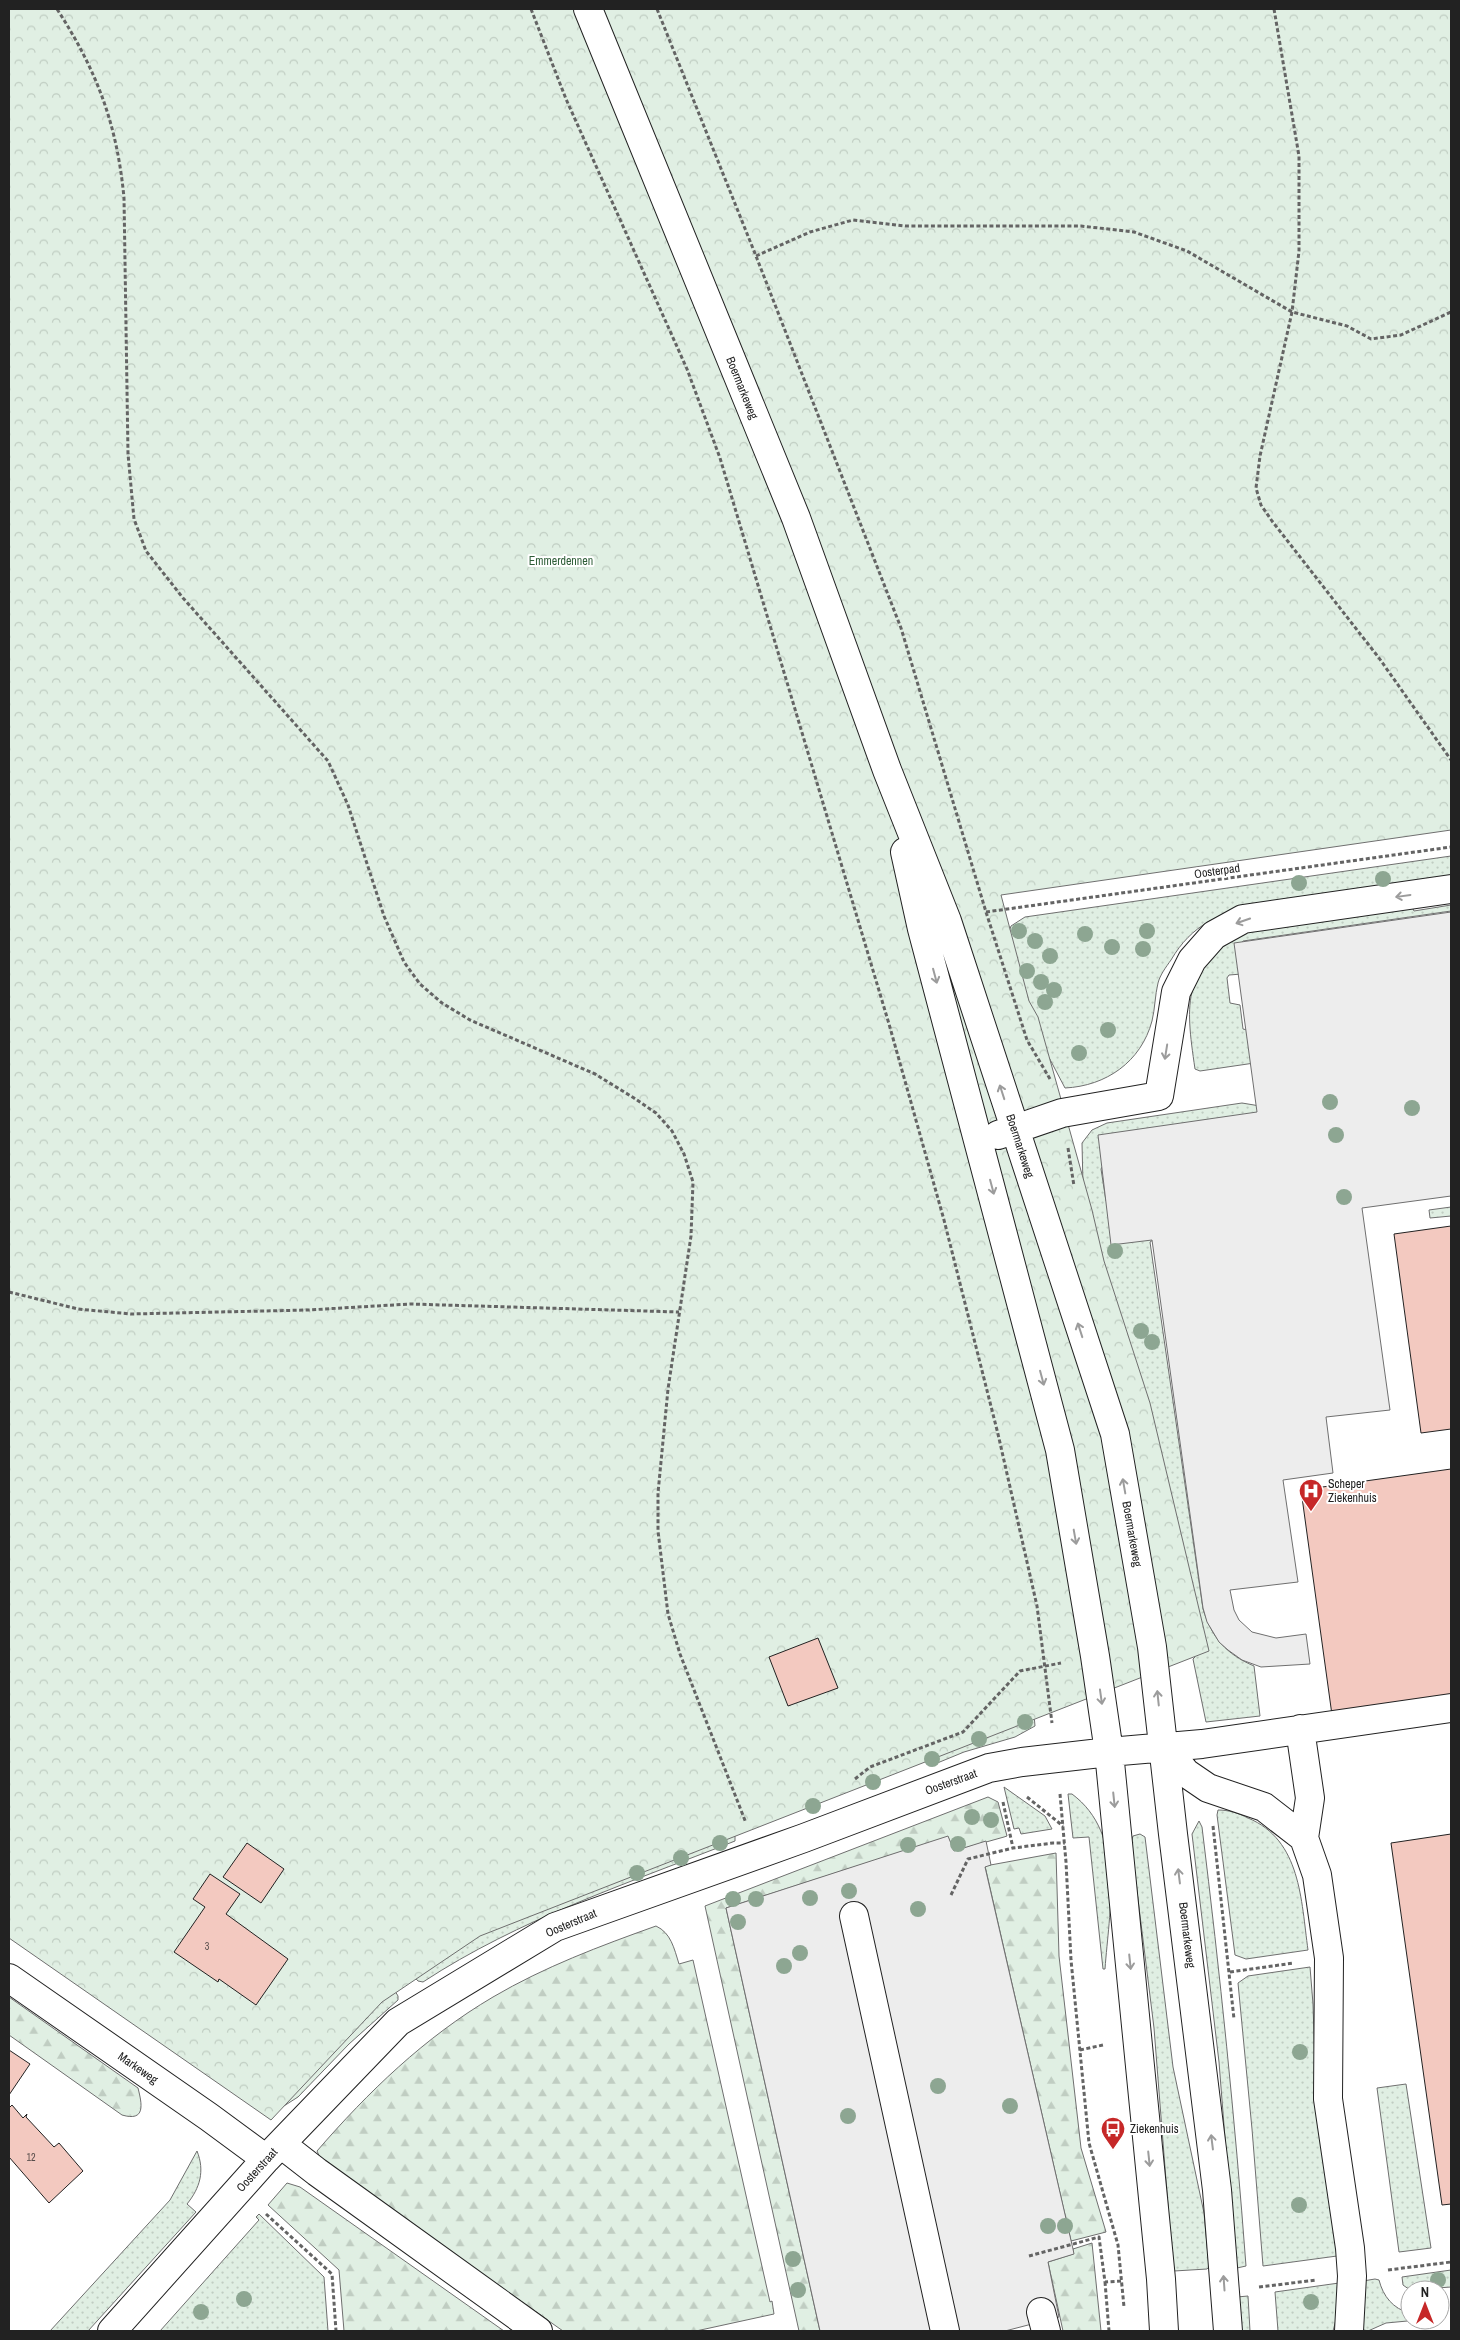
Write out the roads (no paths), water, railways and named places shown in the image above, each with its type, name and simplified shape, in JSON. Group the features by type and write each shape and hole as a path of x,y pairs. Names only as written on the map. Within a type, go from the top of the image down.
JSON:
{"street":[{"name":"Boermarkeweg","path":"588,9 796,518 887,770 947,921 1115,1434 1152,1647 1217,2190 1228,2331"},
{"name":"Boermarkeweg","path":"887,770 922,929 1060,1450 1095,1656 1109,1752 1161,2279 1164,2331"},
{"path":"979,1140 1062,1113 1160,1096 1176,992 1192,960 1214,935 1243,919 1451,889"},
{"name":"Oosterstraat","path":"112,2331 274,2152 398,2022 555,1927 989,1768 1022,1762 1109,1752 1202,1744 1451,1708"},
{"path":"1300,1729 1310,1798 1304,1838 1317,1875 1329,1958 1328,2099 1350,2248 1352,2276 1349,2331"},
{"path":"1164,1746 1186,1773 1208,1788 1264,1807 1304,1838"},
{"path":"854,1916 945,2331"},
{"name":"Markeweg","path":"9,1978 209,2117 316,2172 538,2331"}],"place":[{"name":"Scheper Ziekenhuis","path":"1311,1512"},
{"name":"Ziekenhuis","path":"1113,2150"}],"park label":[{"name":"Emmerdennen","path":"561,561"}]}
